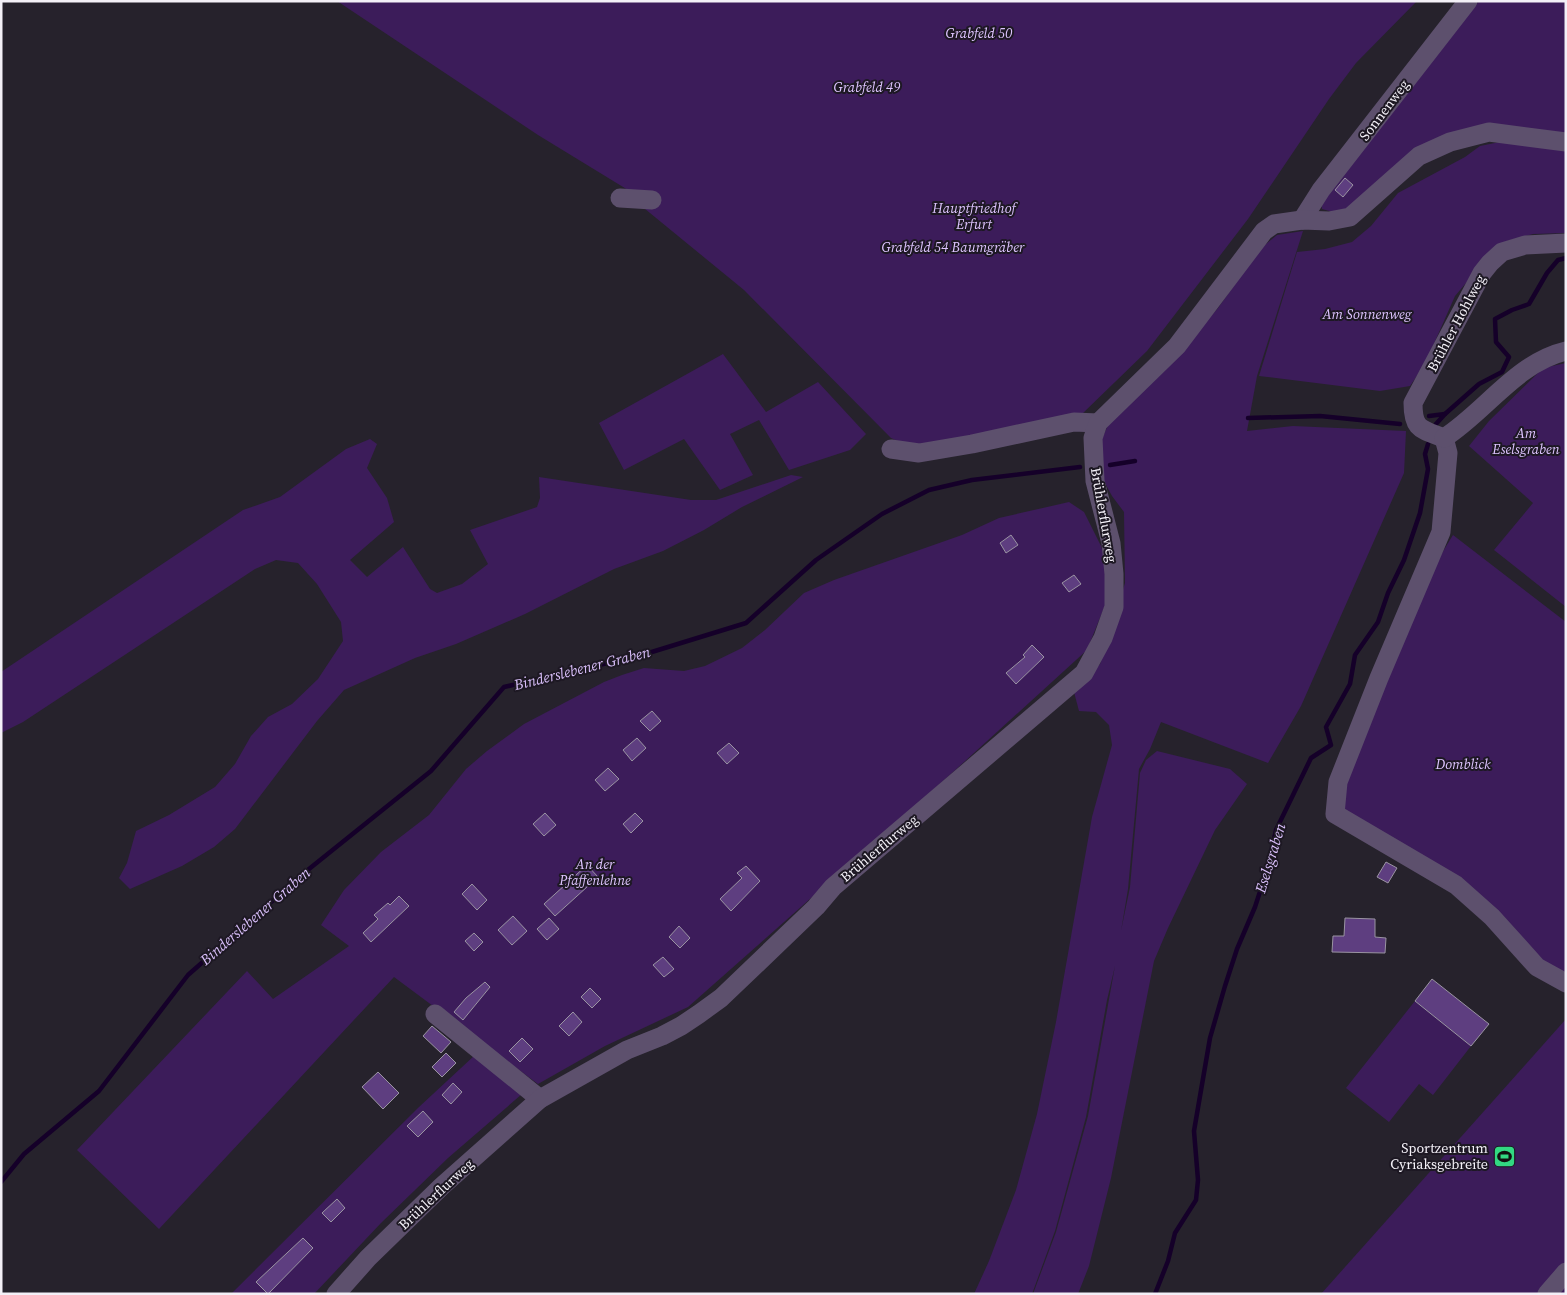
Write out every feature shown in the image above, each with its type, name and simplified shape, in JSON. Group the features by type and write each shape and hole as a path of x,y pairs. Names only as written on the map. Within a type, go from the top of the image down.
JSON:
{"street":[{"name":"Sonnenweg","path":"1302,220 1321,190 1468,1"},
{"path":"891,449 919,453 972,444 1074,422 1098,423 1177,346 1264,231 1274,224 1302,220 1329,221 1350,217 1419,156 1450,142 1489,132 1566,142"},
{"path":"620,198 652,200"},
{"name":"Brühler Hohlweg","path":"1444,438 1421,430 1413,418 1413,403 1482,273 1502,252 1525,245 1566,243"},
{"path":"1566,351 1556,354 1522,372 1460,428 1444,438 1448,453 1441,532 1378,678 1338,782 1335,814 1456,885 1492,918 1536,966 1566,983"},
{"name":"Brühlerflurweg","path":"336,1294 368,1258 442,1186 540,1099 627,1050 682,1026 721,998 816,907 833,887 1084,673 1103,638 1114,606 1114,574 1110,543 1095,480 1093,438 1098,423"},
{"path":"435,1014 540,1099"},
{"path":"1547,1294 1566,1272"}],"green space":[{"name":"Hauptfriedhof Erfurt","path":"337,1 1417,1 1356,63 1329,99 1248,219 1147,351 1083,413 935,444 904,444 891,438 744,290 639,204 628,190 538,135"},
{"path":"1479,1 1566,1 1566,133 1487,124 1349,208 1333,212 1322,209 1321,198"},
{"name":"Am Sonnenweg","path":"1500,142 1566,151 1566,233 1533,234 1507,241 1494,250 1455,296 1425,364 1410,386 1380,391 1259,376 1297,252 1325,249 1352,242 1371,226 1398,193 1465,157 1480,146"},
{"path":"1303,231 1257,376 1247,431 1293,426 1406,431 1404,473 1301,706 1268,763 1161,722 1139,769 1128,889 1121,931 1130,887 1140,773 1146,760 1157,751 1230,769 1247,784 1215,830 1154,961 1111,1178 1089,1266 1078,1294 1033,1294 1056,1232 1088,1116 1115,966 1086,1117 1055,1231 1032,1294 974,1294 989,1261 1016,1190 1037,1114 1056,1022 1092,817 1112,745 1109,725 1096,712 1079,711 1074,692 1100,664 1125,583 1124,512 1112,496 1100,474 1100,443 1112,416 1171,362 1218,308 1260,249 1277,235"},
{"path":"723,354 766,412 818,382 866,434 850,450 789,470 759,420 730,434 753,475 720,490 684,439 624,470 599,423"},
{"name":"Am Eselsgraben","path":"1566,363 1566,607 1494,550 1533,503 1469,446 1489,421 1543,368"},
{"path":"370,439 377,444 367,468 387,498 394,522 350,560 367,577 403,547 430,589 437,593 462,584 488,564 470,530 537,507 540,498 539,477 691,500 716,500 791,475 803,477 742,507 704,530 663,551 614,569 525,614 456,644 415,658 344,690 317,721 235,829 214,847 182,866 130,889 119,878 127,863 136,831 169,815 215,787 235,764 251,736 268,717 292,704 318,679 343,641 341,622 317,584 298,563 276,560 255,569 23,722 1,733 1,672 243,510 280,497 346,449"},
{"name":"An der Pfaffenlehne","path":"1069,502 1084,512 1101,546 1106,565 1106,603 1087,650 952,773 688,1007 605,1046 538,1084 394,977 159,1229 77,1150 247,971 273,999 349,946 321,925 344,890 381,852 429,815 466,769 524,724 604,682 622,675 644,668 684,671 705,666 742,648 765,630 804,593 834,580 962,535 999,518"},
{"name":"Domblick","path":"1453,535 1566,622 1566,972 1548,969 1481,900 1345,815 1342,792 1434,566"},
{"path":"1415,1001 1471,1046 1433,1095 1419,1084 1389,1122 1346,1088"},
{"name":"Sportzentrum Cyriaksgebreite","path":"1566,1019 1566,1294 1321,1294"},
{"path":"475,1055 522,1094 448,1158 381,1223 314,1294 231,1294 419,1107"}],"building":[{"path":"1345,178 1353,185 1343,197 1335,190"},
{"path":"1011,535 1018,545 1006,553 1000,543"},
{"path":"1074,575 1081,584 1069,592 1062,583"},
{"path":"1032,645 1044,657 1016,684 1006,673 1025,657 1023,655"},
{"path":"652,711 661,721 650,731 640,721"},
{"path":"637,738 646,748 632,761 623,750"},
{"path":"729,743 739,753 727,764 717,753"},
{"path":"608,768 619,779 605,791 595,780"},
{"path":"545,813 556,825 544,836 533,824"},
{"path":"635,813 643,821 631,833 623,824"},
{"path":"1386,862 1397,868 1388,883 1377,877"},
{"path":"587,865 598,877 555,916 544,904"},
{"path":"746,866 760,881 731,911 720,899 742,878 737,873"},
{"path":"472,884 487,900 477,910 462,894"},
{"path":"399,896 409,906 371,942 363,933 378,919 374,915 388,903 390,905"},
{"path":"513,916 527,931 512,945 498,930"},
{"path":"549,918 559,929 547,940 537,929"},
{"path":"1345,918 1375,919 1375,937 1386,938 1385,953 1332,952 1333,936 1344,936"},
{"path":"679,926 690,938 680,948 669,937"},
{"path":"474,933 483,942 474,951 465,941"},
{"path":"663,957 674,969 664,977 653,965"},
{"path":"1432,979 1489,1024 1471,1046 1415,1001"},
{"path":"485,982 490,987 463,1020 454,1012 466,998"},
{"path":"590,988 601,999 592,1008 581,997"},
{"path":"573,1012 582,1022 569,1036 559,1026"},
{"path":"432,1026 451,1042 441,1053 423,1036"},
{"path":"522,1038 533,1049 520,1062 509,1051"},
{"path":"446,1053 456,1063 442,1077 432,1067"},
{"path":"378,1072 399,1093 383,1109 362,1087"},
{"path":"453,1083 462,1092 451,1104 442,1095"},
{"path":"423,1111 433,1122 418,1137 407,1126"},
{"path":"337,1199 345,1208 331,1222 322,1213"},
{"path":"303,1238 313,1248 268,1294 256,1282"}],"waterway":[{"name":"Eselsgraben","path":"1436,424 1479,384 1502,372 1509,357 1496,342 1495,319 1529,304 1547,273 1558,260 1566,258"},
{"name":"Binderslebener Graben","path":"1429,416 1445,414"},
{"name":"Binderslebener Graben","path":"1248,418 1320,416 1400,424"},
{"name":"Eselsgraben","path":"1155,1294 1168,1261 1175,1233 1196,1200 1198,1180 1194,1131 1210,1038 1225,986 1237,949 1255,907 1268,867 1276,830 1311,758 1331,745 1326,727 1350,684 1355,655 1378,622 1388,593 1404,560 1420,513 1428,469 1425,454 1428,444"},
{"name":"Binderslebener Graben","path":"1110,465 1135,461"},
{"name":"Binderslebener Graben","path":"1,1182 24,1154 99,1091 188,975 304,873 431,771 504,687 642,655 746,623 816,560 882,514 929,490 972,480 1080,467"}],"place":[{"name":"Sportzentrum Cyriaksgebreite","path":"1504,1156"}],"park label":[{"name":"Grabfeld 50","path":"979,33"},
{"name":"Grabfeld 49","path":"867,87"},
{"name":"Grabfeld 54 Baumgräber","path":"953,247"}]}
